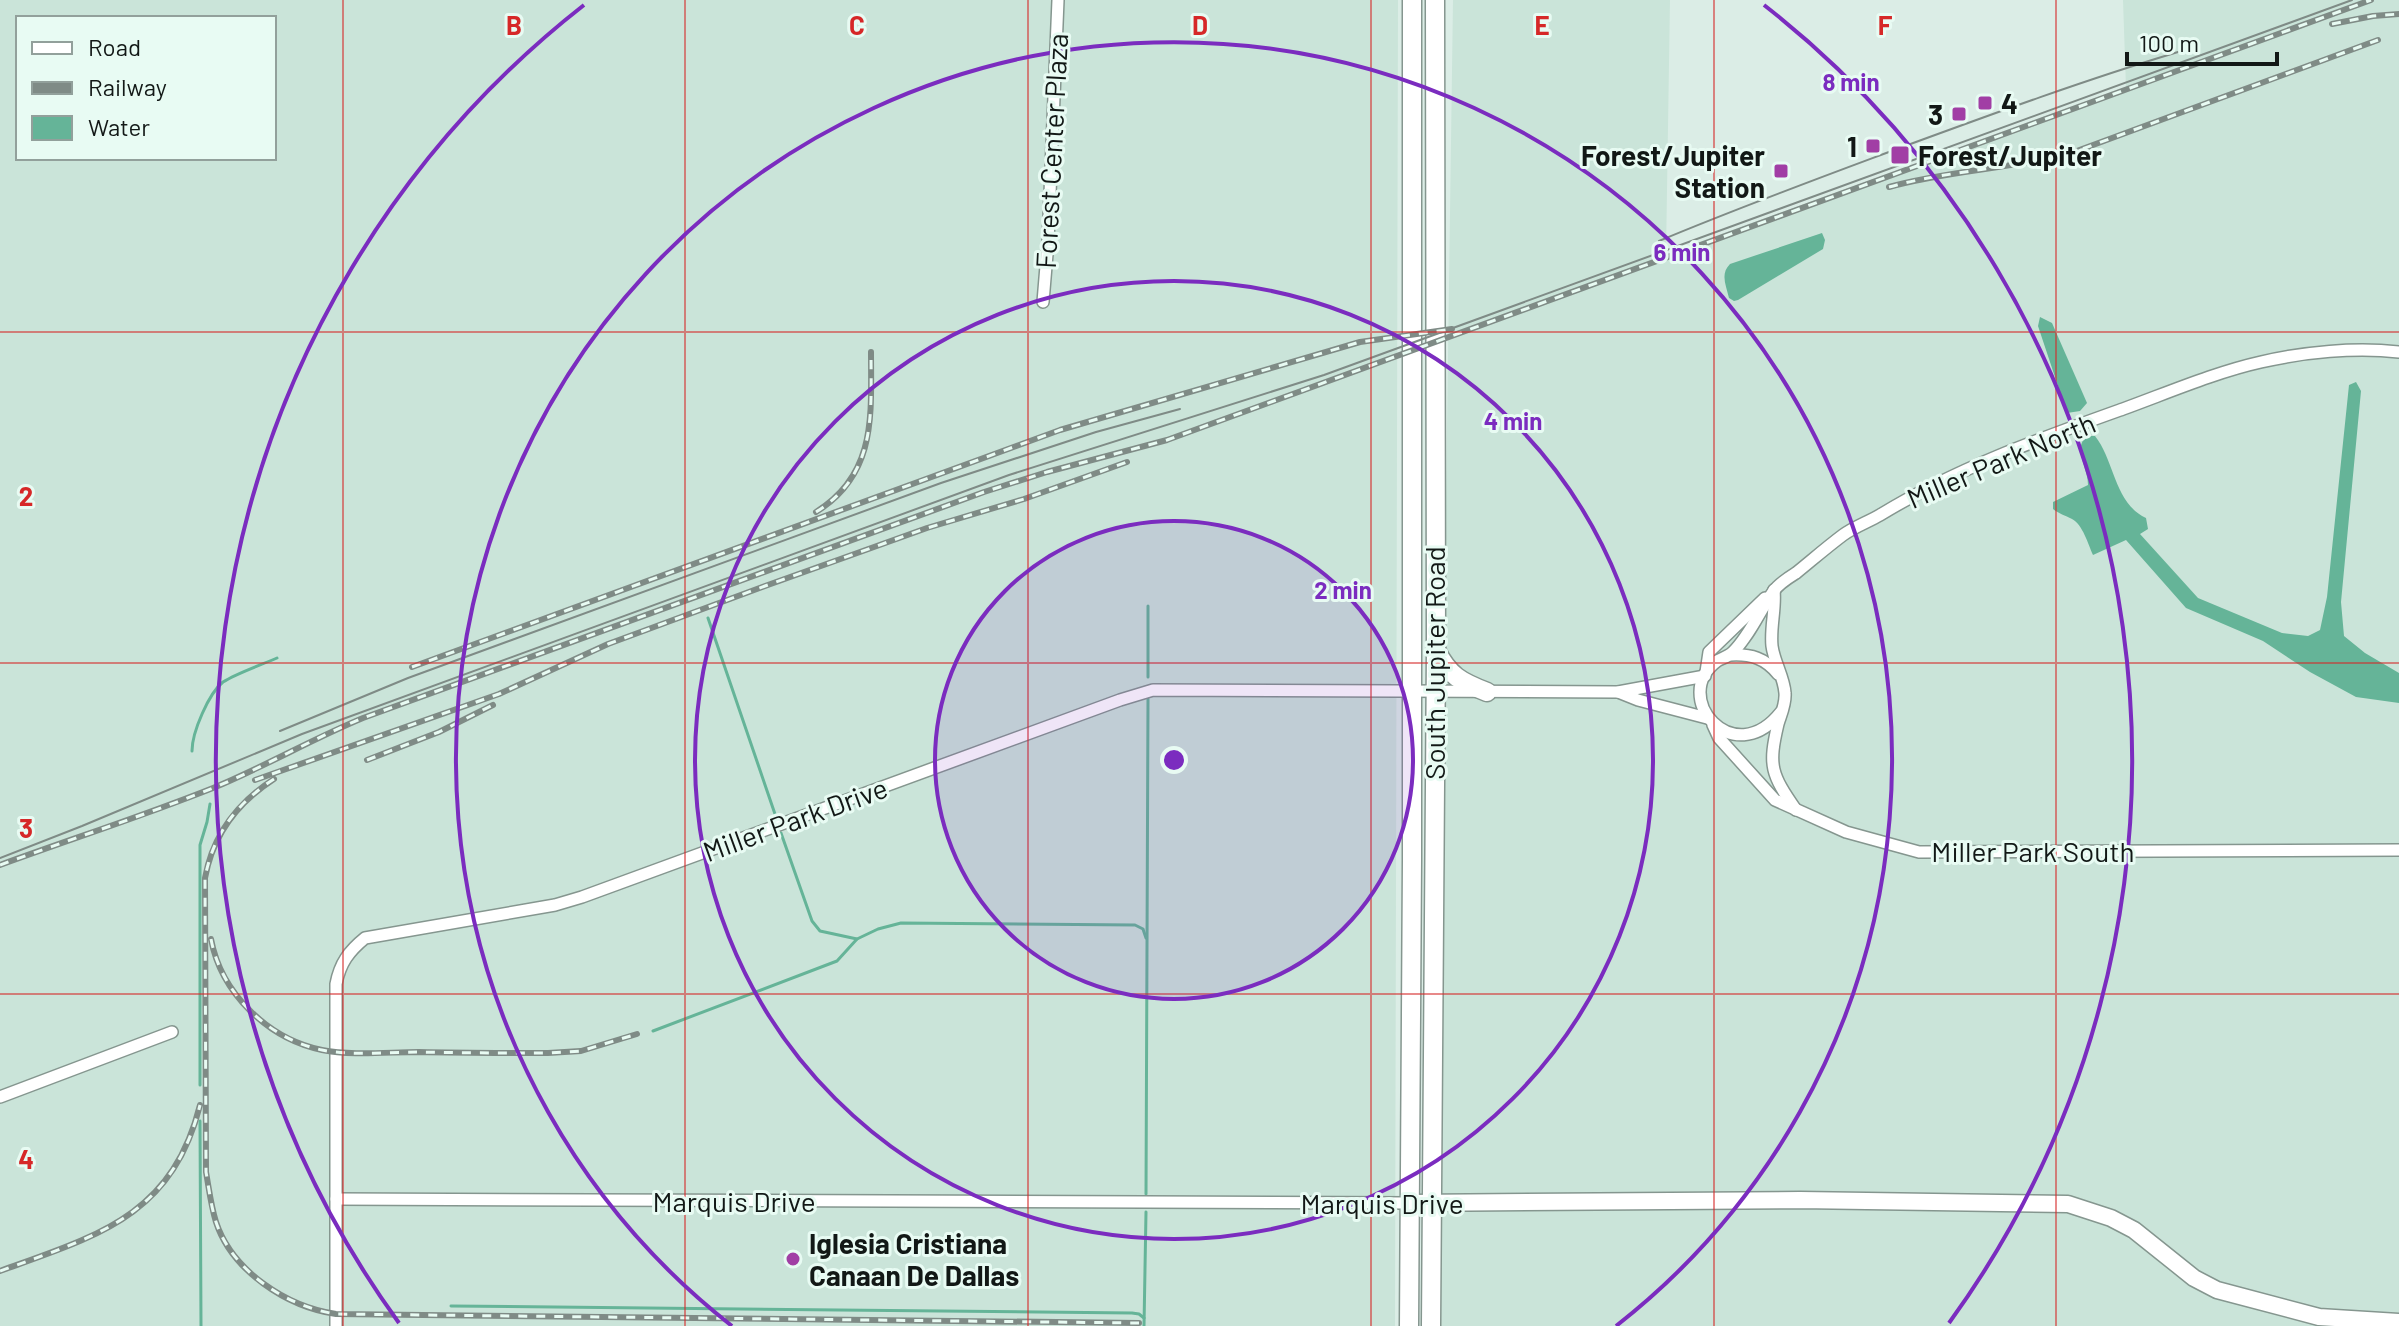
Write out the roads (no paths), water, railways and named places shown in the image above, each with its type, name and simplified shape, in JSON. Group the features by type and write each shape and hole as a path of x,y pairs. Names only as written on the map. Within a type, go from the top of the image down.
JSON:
{"main road":[{"name":"South Jupiter Road","path":"1409,1326 1412,0"},
{"name":"South Jupiter Road","path":"1431,1326 1436,649 1435,0"},
{"path":"1413,187 1436,186"},
{"path":"1413,487 1435,487"},
{"path":"1436,649 1454,677 1487,692"},
{"path":"1412,946 1433,947"}],"street":[{"name":"Forest Center Plaza","path":"1043,302 1058,0"},
{"name":"Miller Park North","path":"1618,692 1705,675 1720,659 1731,655 1774,589 1847,532 1954,474 2045,437 2260,362 2329,352 2399,352"},
{"path":"1710,721 1701,693 1709,652 1774,589"},
{"path":"1774,589 1776,602 1772,651 1785,694 1774,739 1772,770 1798,812"},
{"path":"1731,655 1760,658 1781,677"},
{"name":"Miller Park Drive","path":"336,1326 336,984 339,966 351,949 365,938 555,905 582,897 1153,690 1618,692"},
{"path":"1618,692 1710,721 1728,733 1751,734 1771,724 1781,712"},
{"name":"Miller Park South","path":"1710,721 1719,738 1775,800 1858,836 1919,852 2399,850"},
{"path":"0,1097 172,1032"},
{"name":"Marquis Drive","path":"336,1199 1410,1203 1800,1200 2068,1204 2111,1218 2134,1230 2194,1278 2217,1290 2319,1317 2399,1322"}],"water":[{"path":"1822,233 1825,240 1823,249 1738,300 1729,298 1724,276 1730,264"},
{"path":"2040,317 2052,323 2087,403 2080,411 2067,413 2038,326"},
{"path":"2356,382 2361,391 2341,602 2344,636 2399,673 2399,703 2356,697 2263,641 2186,608 2126,540 2093,555 2079,526 2053,509 2053,502 2088,485 2081,447 2087,436 2095,436 2127,502 2146,518 2148,529 2140,534 2198,598 2282,633 2308,636 2320,630 2327,597 2349,385"}],"waterway":[{"path":"1148,606 1148,677"},
{"path":"708,618 776,817"},
{"path":"192,751 198,724 218,687 235,675 277,658"},
{"path":"1146,1194 1148,699"},
{"path":"200,1085 200,845 210,804"},
{"path":"781,833 812,921 820,931 857,939 901,923 1135,925 1143,929 1146,938"},
{"path":"653,1031 837,961 857,939"},
{"path":"200,1121 201,1326"},
{"path":"1144,1326 1146,1212"},
{"path":"451,1306 1132,1313 1144,1318"}],"tram line":[{"path":"0,858 302,734 1009,475 1324,375 2352,0"},
{"path":"1659,241 1973,121 2178,52"},
{"path":"280,731 408,678 941,483 1096,432 1180,409"}],"railway":[{"path":"0,865 213,788 363,718 984,492 1167,440 2371,0"},
{"path":"2332,24 2399,14"},
{"path":"1889,187 2074,152 2378,40"},
{"path":"412,667 1060,430 1360,342 1452,329"},
{"path":"816,512 836,497 860,461 870,420 871,352"},
{"path":"255,780 499,694 608,644 765,586 1127,462"},
{"path":"367,760 439,732 493,705"},
{"path":"274,779 249,798 229,821 214,847 205,878 206,1172 214,1216 224,1240 248,1271 281,1295 299,1304 336,1314 1139,1323"},
{"path":"211,939 225,978 250,1011 283,1036 322,1050 358,1053 548,1053 581,1051 637,1034"},
{"path":"0,1271 98,1233 150,1198 170,1173 187,1143 200,1105"}],"place":[{"name":"4","path":"1985,103"},
{"name":"3","path":"1959,114"},
{"name":"1","path":"1873,146"},
{"name":"Forest/Jupiter","path":"1900,155"},
{"name":"Forest/Jupiter Station","path":"1781,171"},
{"name":"Iglesia Cristiana Canaan De Dallas","path":"793,1259"}]}
